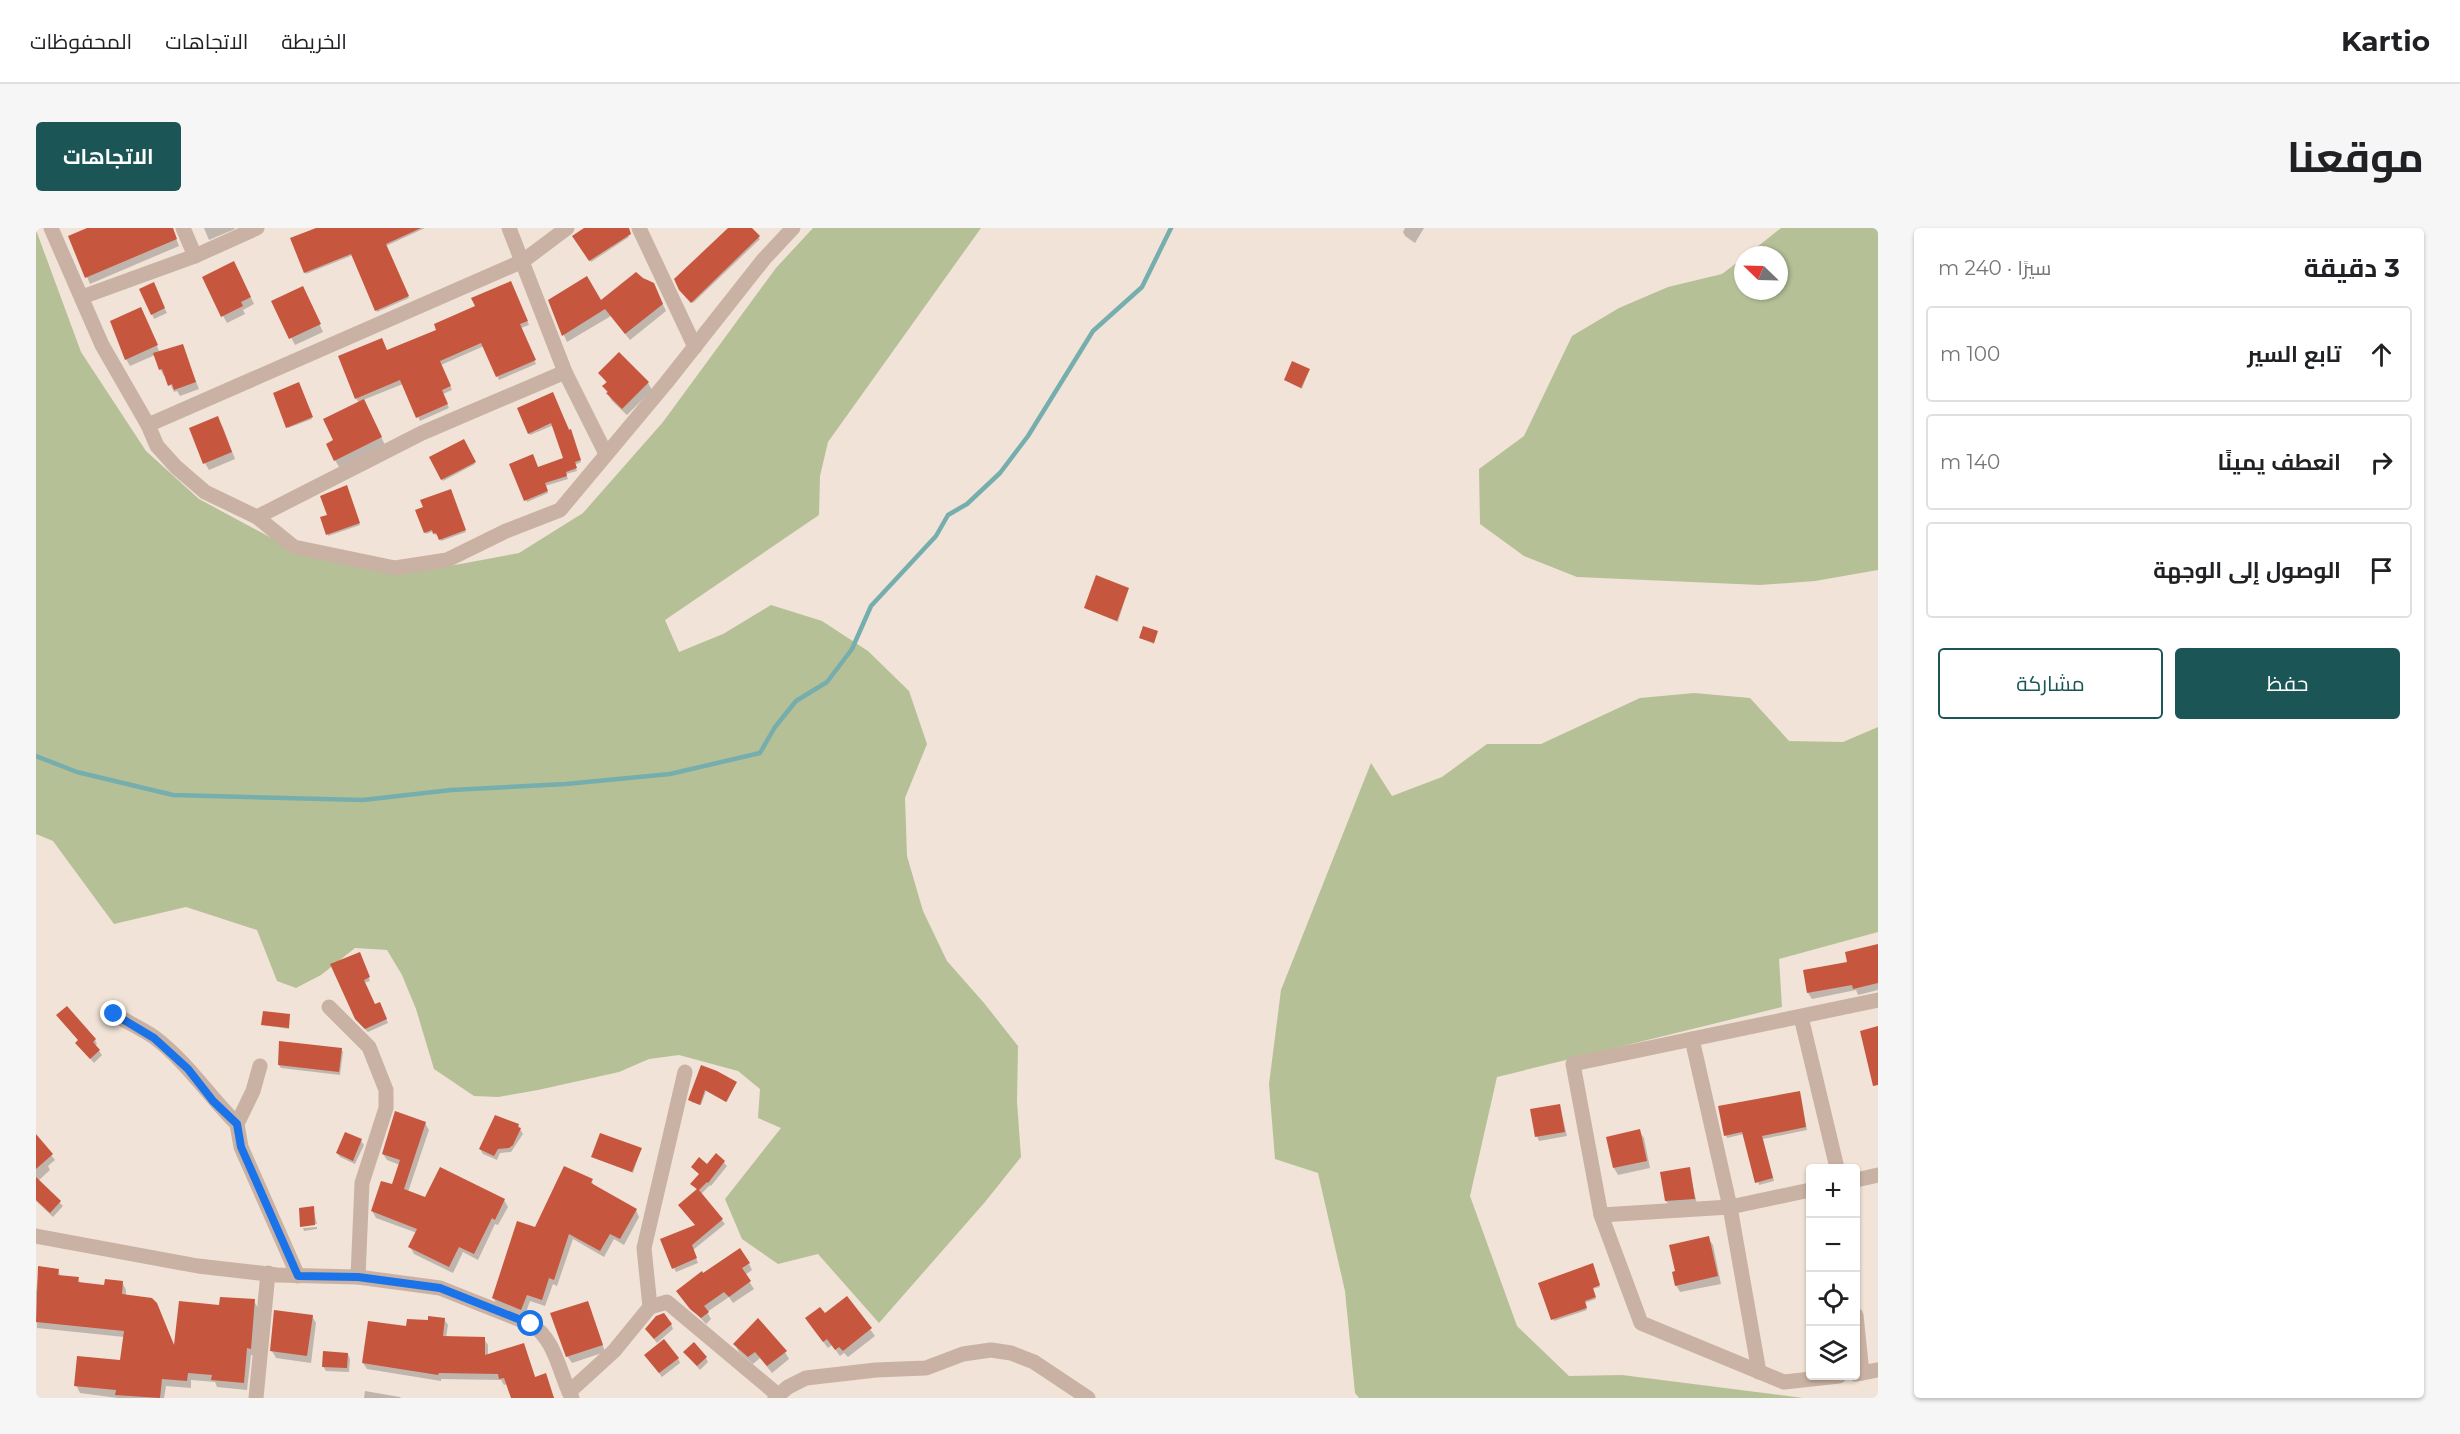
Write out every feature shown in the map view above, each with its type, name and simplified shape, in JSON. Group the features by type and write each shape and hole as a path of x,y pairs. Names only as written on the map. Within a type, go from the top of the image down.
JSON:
{"street":[{"path":"51,228 102,345 148,424 157,446 205,492 257,517 294,547 395,568 447,560 506,531 560,510 789,229"},
{"path":"183,228 195,256"},
{"path":"82,297 195,256 257,228"},
{"path":"509,228 566,372 606,454"},
{"path":"148,424 523,261 567,228"},
{"path":"639,228 695,346"},
{"path":"257,517 422,433 566,372"},
{"path":"1806,1380 1784,1382 1641,1323 1601,1215 1573,1064 1878,1000"},
{"path":"329,1007 369,1047 386,1090 386,1108 362,1183 358,1277"},
{"path":"114,1014 154,1038 188,1069 213,1101 237,1124"},
{"path":"1801,1017 1835,1164"},
{"path":"1692,1040 1730,1207 1760,1372"},
{"path":"260,1066 253,1091 237,1124 241,1147 298,1276"},
{"path":"650,1307 644,1248 686,1072"},
{"path":"1860,1179 1878,1175"},
{"path":"1601,1215 1730,1207 1806,1191"},
{"path":"39,1234 198,1266 298,1276 358,1277 440,1288 531,1324 546,1336 571,1395 614,1351 650,1307 667,1302 776,1397 788,1387 806,1378 876,1370 926,1368 963,1354 991,1350 1011,1353 1034,1362 1088,1398"},
{"path":"256,1398 268,1273"},
{"path":"1860,1373 1878,1370"}],"green space":[{"path":"813,228 981,228 828,442 820,476 819,515 665,620 679,652 723,634 771,605 822,621 868,651 909,691 927,744 905,798 907,856 923,911 947,961 1018,1046 1017,1102 1021,1157 985,1202 879,1323 818,1254 778,1264 742,1239 725,1199 781,1128 758,1118 760,1089 738,1071 679,1055 649,1059 619,1072 538,1090 498,1097 474,1096 434,1069 416,1009 402,975 387,950 355,948 321,975 296,988 277,981 257,930 186,907 114,924 53,841 36,834 36,230 81,352 146,451 199,499 279,542 439,568 519,553 583,513 663,422 776,268"},
{"path":"1781,228 1878,228 1878,570 1815,581 1760,585 1577,577 1524,556 1480,524 1479,469 1524,436 1572,336 1619,308 1668,287 1722,274 1734,265 1734,300 1788,300 1788,246 1758,246"},
{"path":"1694,693 1750,698 1789,741 1843,742 1878,727 1878,932 1779,959 1782,1007 1497,1077 1470,1196 1517,1326 1569,1376 1622,1375 1803,1398 1359,1398 1355,1393 1345,1291 1318,1173 1275,1159 1269,1084 1281,990 1371,763 1392,796 1442,777 1487,744 1541,744 1640,698"}],"building":[{"path":"87,228 173,228 177,239 85,278 68,236"},
{"path":"316,228 421,228 386,244 409,296 375,311 351,254 304,273 290,238"},
{"path":"584,228 629,228 631,234 589,261 572,236"},
{"path":"728,228 752,228 760,236 691,303 679,290 674,279"},
{"path":"234,261 251,297 241,302 243,306 221,317 202,277"},
{"path":"636,272 654,283 663,304 625,334 605,309 562,336 548,300 587,276 601,300"},
{"path":"511,281 528,321 520,324 536,360 496,377 481,343 440,361 451,386 442,390 448,404 416,418 400,380 355,399 338,356 382,338 387,350 436,330 434,324 475,306 471,298"},
{"path":"154,282 165,308 151,315 139,289"},
{"path":"303,286 321,324 289,339 271,301"},
{"path":"141,307 158,345 125,360 110,321"},
{"path":"183,344 196,382 174,390 172,384 168,386 153,353"},
{"path":"619,352 649,382 622,409 606,393 608,392 602,386 607,382 598,373"},
{"path":"1292,361 1310,369 1301,388 1284,380"},
{"path":"299,382 313,417 286,428 273,393"},
{"path":"553,392 569,430 571,429 581,460 575,462 577,468 566,472 567,476 545,483 548,491 524,501 509,464 533,454 538,467 563,458 551,423 528,434 517,408"},
{"path":"364,399 382,437 334,461 326,444 333,440 323,419"},
{"path":"218,416 232,452 203,464 189,428"},
{"path":"464,439 476,462 441,480 429,457"},
{"path":"347,485 360,523 326,535 320,517 327,515 320,496"},
{"path":"451,489 466,530 439,540 432,530 424,533 415,510 423,507 420,500"},
{"path":"1096,575 1129,588 1117,621 1084,608"},
{"path":"1143,626 1158,631 1154,643 1139,638"},
{"path":"1878,944 1878,983 1853,989 1852,985 1807,993 1803,970 1847,962 1845,952"},
{"path":"360,952 370,977 364,980 375,1004 380,1002 387,1019 365,1029 355,1019 330,964"},
{"path":"67,1006 96,1039 93,1042 100,1050 90,1059 75,1043 78,1040 56,1015"},
{"path":"263,1011 290,1014 289,1028 261,1025"},
{"path":"1878,1026 1878,1085 1873,1086 1860,1031"},
{"path":"279,1041 342,1048 339,1072 278,1065"},
{"path":"701,1065 737,1082 726,1102 705,1090 700,1105 688,1100"},
{"path":"1800,1091 1806,1127 1762,1136 1773,1178 1755,1183 1742,1132 1724,1136 1718,1106"},
{"path":"1560,1104 1565,1132 1535,1137 1530,1109"},
{"path":"395,1111 426,1122 404,1189 425,1197 440,1167 505,1199 495,1220 492,1218 474,1254 459,1247 449,1267 408,1247 417,1229 371,1211 381,1181 392,1184 400,1160 382,1154"},
{"path":"495,1115 519,1124 518,1127 521,1128 513,1145 509,1148 498,1149 494,1156 479,1149"},
{"path":"1640,1129 1647,1161 1613,1168 1606,1137"},
{"path":"345,1132 362,1139 353,1161 336,1153"},
{"path":"600,1133 642,1148 632,1172 591,1157"},
{"path":"36,1134 53,1154 36,1169"},
{"path":"716,1153 725,1161 708,1183 699,1190 723,1219 692,1245 697,1258 672,1269 660,1239 695,1225 678,1205 697,1189 690,1184 699,1174 691,1167 699,1157 707,1164"},
{"path":"564,1166 593,1179 591,1183 637,1209 620,1239 610,1234 600,1251 569,1234 554,1280 549,1278 542,1300 527,1295 521,1310 492,1298 517,1221 535,1227"},
{"path":"1690,1167 1695,1199 1665,1201 1660,1172"},
{"path":"36,1177 61,1201 50,1213 36,1200"},
{"path":"314,1206 315,1225 300,1227 299,1208"},
{"path":"1709,1236 1718,1276 1675,1286 1672,1272 1675,1271 1669,1245"},
{"path":"740,1248 750,1263 742,1268 751,1281 729,1297 724,1292 704,1306 709,1312 701,1318 690,1309 676,1291 702,1271 703,1273"},
{"path":"1593,1263 1600,1285 1593,1288 1596,1297 1585,1301 1587,1308 1551,1320 1538,1283"},
{"path":"38,1266 59,1269 58,1275 79,1277 78,1282 104,1285 105,1279 123,1281 122,1294 152,1298 157,1303 174,1345 179,1301 219,1305 220,1297 255,1299 251,1349 247,1348 244,1383 211,1380 212,1375 188,1373 187,1381 162,1379 160,1398 115,1395 116,1390 74,1386 77,1356 120,1360 124,1331 36,1322"},
{"path":"847,1296 872,1328 843,1351 839,1347 835,1350 827,1339 823,1342 805,1318 820,1307 825,1313"},
{"path":"588,1301 603,1345 566,1357 550,1313"},
{"path":"274,1310 313,1315 307,1356 270,1351"},
{"path":"664,1313 672,1324 654,1339 645,1329 656,1316"},
{"path":"428,1316 445,1318 443,1336 485,1337 485,1355 524,1343 535,1377 546,1373 554,1398 511,1398 504,1378 499,1379 498,1374 439,1373 438,1375 362,1363 368,1321 406,1326 407,1319 428,1320"},
{"path":"758,1318 787,1351 767,1366 755,1352 748,1357 733,1344"},
{"path":"664,1339 679,1358 659,1373 644,1355"},
{"path":"694,1342 707,1357 697,1366 683,1352"},
{"path":"323,1351 348,1353 347,1368 322,1367"}],"waterway":[{"path":"36,756 77,772 173,795 363,800 451,790 566,784 670,774 760,753 775,727 796,701 827,682 852,649 871,606 936,536 948,515 967,504 1000,473 1028,436 1093,331 1142,287 1171,228"}],"route":[{"path":"114,1014 154,1038 188,1069 213,1101 237,1124 241,1147 298,1276 358,1277 440,1288 531,1324"}]}
